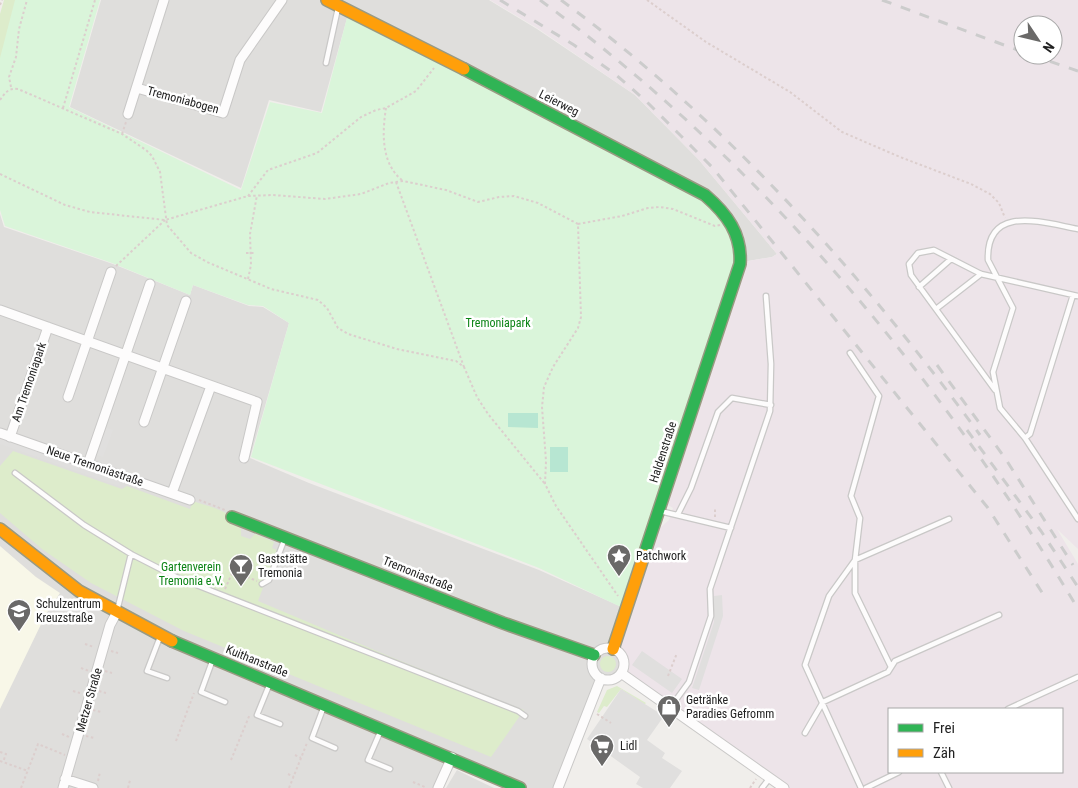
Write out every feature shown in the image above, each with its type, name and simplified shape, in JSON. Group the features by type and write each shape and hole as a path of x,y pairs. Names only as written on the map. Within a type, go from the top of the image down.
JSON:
{"street":[{"name":"Tremoniabogen","path":"128,114 164,0"},
{"name":"Tremoniabogen","path":"137,88 223,113 240,60 282,0"},
{"name":"Leierweg","path":"327,0 574,126 705,196 720,207 730,221 740,244 740,264"},
{"name":"Haldenstraße","path":"613,649 740,264"},
{"path":"68,396 111,272"},
{"path":"88,464 150,284"},
{"path":"144,422 186,301"},
{"name":"Am Tremoniapark","path":"0,310 257,402 244,458"},
{"name":"Am Tremoniapark","path":"10,436 48,328"},
{"path":"172,493 211,386"},
{"name":"Neue Tremoniastraße","path":"0,433 190,500"},
{"name":"Tremoniastraße","path":"232,517 531,634 594,655"},
{"name":"Kuithanstraße","path":"0,528 79,591 160,635 452,757 520,788"},
{"name":"Metzer Straße","path":"64,784 110,625 117,612"},
{"path":"603,649 613,649 623,659 621,673 611,680 601,678 593,669 594,655 603,649"},
{"path":"621,673 760,773 784,788"},
{"path":"558,788 601,678"},
{"path":"438,788 452,757"},
{"path":"64,784 93,788"}],"lane":[{"path":"326,63 338,6"},
{"path":"1078,229 1023,220 1008,222 994,236 988,252 988,260 1013,308 993,372 1000,408 1025,438 1078,519"},
{"path":"996,392 911,275 909,264 918,253 934,250 981,274 1076,296 1030,434 1025,438"},
{"path":"920,287 951,259"},
{"path":"936,309 981,274"},
{"path":"670,708 689,682 711,616 710,589 770,411 771,364 766,296"},
{"path":"850,353 879,396 851,496 860,518 855,560 855,593 891,667"},
{"path":"678,514 691,488 718,412 732,398 770,405"},
{"path":"15,473 84,525 131,554 176,577 518,711 525,716"},
{"path":"658,510 731,528"},
{"path":"861,788 805,665 829,596 855,560 949,519"},
{"path":"262,584 269,580 285,537"},
{"path":"117,612 131,554"},
{"path":"805,733 823,702 888,672 896,661 999,615"},
{"path":"160,635 146,671 167,678"},
{"path":"214,658 201,692 225,702"},
{"path":"1010,708 1078,677"},
{"path":"270,682 257,715 280,724"},
{"path":"325,704 312,738 335,748"},
{"path":"381,728 368,760 390,770"},
{"path":"866,788 897,773"},
{"path":"941,773 948,788"},
{"path":"762,788 769,778"}],"path":[{"path":"0,5 2,0"},
{"path":"12,88 9,76 16,57 19,29 27,0"},
{"path":"63,108 95,0"},
{"path":"646,0 706,42 790,92 842,132 900,158 971,184 990,194 999,203 1008,222"},
{"path":"248,196 268,170 308,157 361,116 386,108 416,92 440,59"},
{"path":"0,100 12,88"},
{"path":"12,88 122,134 146,150 160,172 165,220 176,238 191,253 207,262 271,288 318,300 327,308 338,328 348,334 398,349 456,361 464,367"},
{"path":"386,108 384,148 393,174 403,181"},
{"path":"122,134 128,114"},
{"path":"0,174 64,204 90,212 165,220 248,196 325,199 361,194 403,181 446,190 478,202 514,196 538,203 578,224 660,207 672,209 715,226 730,221"},
{"path":"396,182 464,367 477,397 488,414 545,484 556,506 626,608"},
{"path":"248,279 251,265 248,253 250,234 257,195"},
{"path":"111,272 120,261 165,220"},
{"path":"545,484 546,462 542,407 544,387 553,368 575,333 581,317 578,224"},
{"path":"248,253 254,253"},
{"path":"190,500 192,498 231,512 232,517"},
{"path":"715,507 715,516"},
{"path":"222,596 233,571 262,584"},
{"path":"85,644 96,648"},
{"path":"668,676 677,653"},
{"path":"81,668 89,671"},
{"path":"176,741 196,689"},
{"path":"73,691 82,694"},
{"path":"184,708 188,709"},
{"path":"231,760 232,752 251,711 248,710"},
{"path":"595,713 610,723"},
{"path":"176,729 180,730"},
{"path":"62,734 70,737"},
{"path":"289,788 310,736"},
{"path":"21,788 38,744 64,755"},
{"path":"0,752 6,754 1,761 28,771"},
{"path":"295,755 301,758"},
{"path":"750,788 760,773"},
{"path":"288,774 294,777"},
{"path":"128,788 130,780"},
{"path":"412,782 425,786"}],"shaded area":[{"path":"101,0 489,0 537,29 635,95 699,160 777,254 746,263 744,236 732,222 349,11 321,112 269,100 241,188 70,107"},
{"path":"490,0 1078,0 1078,549 1057,529 1078,564 1078,788 784,788 624,672 625,658 616,647 631,600 660,528 669,520 673,508 668,505 746,263 777,254 699,160 635,95 537,28"},
{"path":"0,214 4,227 113,264 190,295 193,285 249,306 263,307 289,323 250,458 309,483 539,570 624,608 617,653 621,661 620,670 614,676 605,677 555,788 526,788 165,636 83,590 0,526"},
{"path":"106,428 113,430 103,457 97,455"},
{"path":"0,438 118,479 121,487 0,444"},
{"path":"0,531 78,593 449,760 436,788 0,788"},
{"name":"Schulzentrum Kreuzstraße","path":"0,546 36,577 60,593 46,614 0,709"},
{"path":"722,595 723,616 699,690 692,688 714,622 714,596"},
{"path":"642,651 682,679 672,693 632,665"},
{"path":"621,689 664,716 647,740 665,753 662,758 682,771 670,788 643,788 636,784 640,777 587,739"},
{"path":"457,770 473,778 494,788 446,788"}],"green space":[{"path":"4,0 25,0 0,96 0,14"},
{"name":"Tremoniapark","path":"15,0 100,0 69,107 241,190 270,102 322,113 348,14 481,81 720,209 739,254 623,608 539,568 251,457 289,323 263,306 248,305 193,285 190,295 112,263 5,226 0,210 0,58"},
{"path":"508,413 538,413 538,428 508,427"},
{"path":"550,447 568,447 568,472 550,472"},
{"name":"Gartenverein Tremonia e.V.","path":"13,451 122,489 127,486 190,509 193,501 224,512 237,522 241,536 250,539 255,534 274,542 272,548 277,550 258,601 524,710 491,757 184,631 91,583 42,549 0,513 0,466"},
{"path":"605,656 611,656 616,661 614,670 605,672 600,667 600,661"},
{"path":"617,686 646,703 644,705 621,689 607,707 604,706 599,713 597,712 607,690"}],"railway":[{"path":"500,0 574,45 615,74 646,101 712,167 988,508 1043,594"},
{"path":"540,0 621,63 697,130 770,202 839,277 905,356 966,438 1024,522 1078,609"},
{"path":"561,0 621,46 678,95 734,147 787,201 888,315 980,435"},
{"path":"882,0 1013,48"},
{"path":"1060,65 1078,71"},
{"path":"937,365 1005,458 1073,565"},
{"path":"967,430 1041,531 1078,587"}],"traffic: fast":[{"path":"464,69 705,195 726,217 736,234 740,264 644,555"},
{"path":"232,517 503,623 594,655"},
{"path":"172,641 520,788"}],"traffic: slow":[{"path":"327,0 464,69"},
{"path":"0,529 79,591 172,641"},
{"path":"613,649 644,555"}],"place":[{"name":"Patchwork","path":"619,577"},
{"name":"Gaststätte Tremonia","path":"241,587"},
{"name":"Schulzentrum Kreuzstraße","path":"19,632"},
{"name":"Getränke Paradies Gefromm","path":"669,728"},
{"name":"Lidl","path":"602,767"}]}
